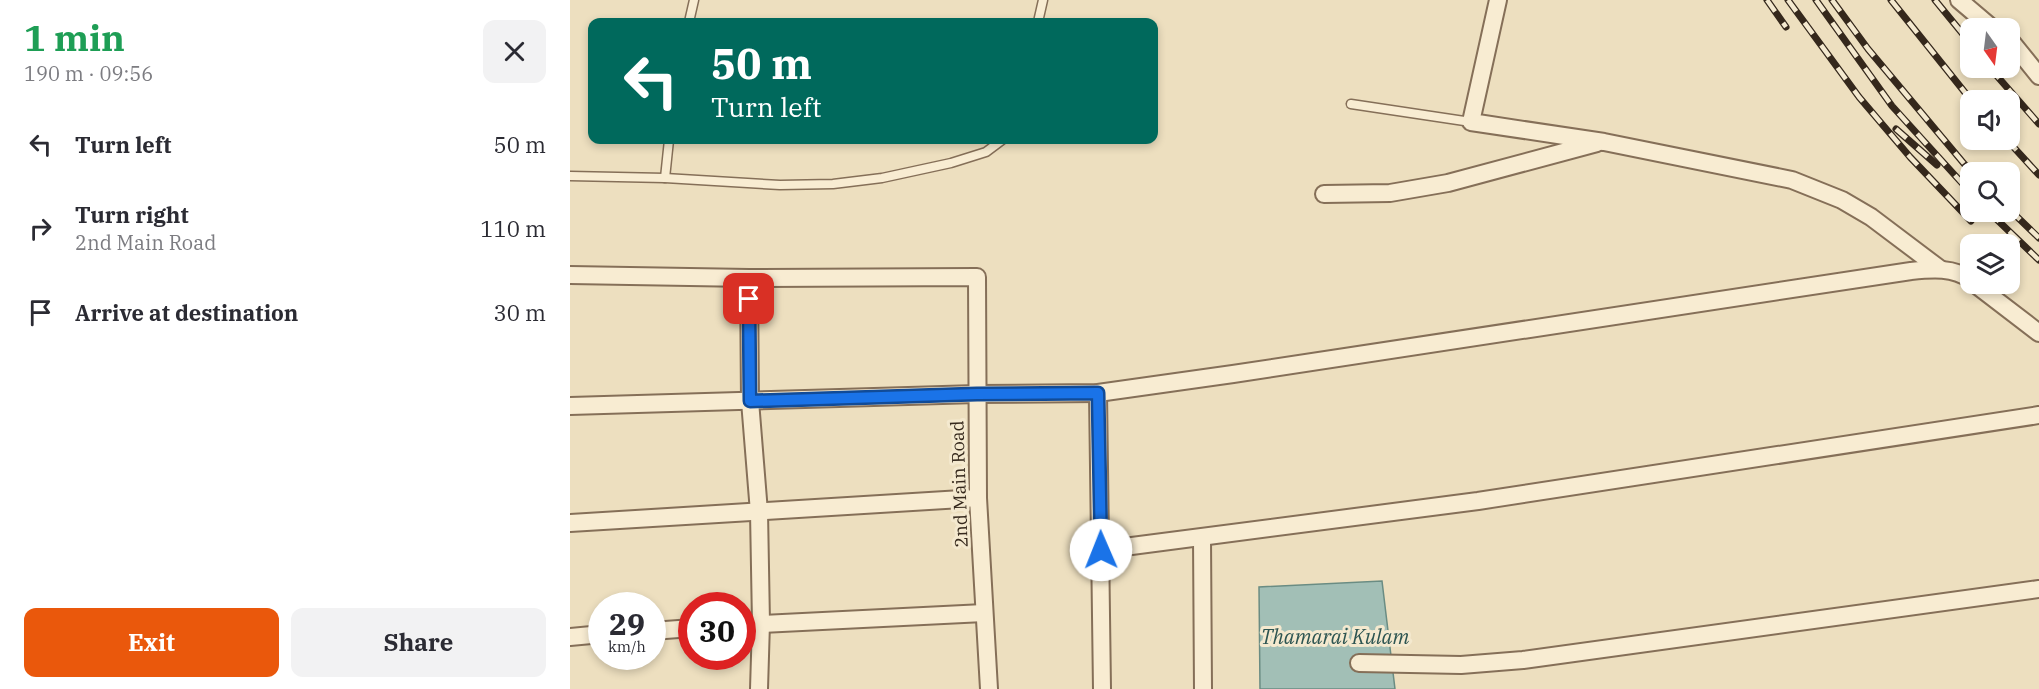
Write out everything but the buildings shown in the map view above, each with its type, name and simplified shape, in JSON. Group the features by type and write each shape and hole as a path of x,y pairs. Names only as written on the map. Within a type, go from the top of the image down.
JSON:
{"street":[{"path":"1498,0 1471,122 1604,142 1792,180 1842,200 1871,217 1940,269"},
{"path":"1959,0 1980,18"},
{"path":"2020,52 2039,76"},
{"path":"1324,194 1390,193 1448,183 1604,142"},
{"path":"570,406 977,394 1098,393 1899,273 1940,269 1960,273"},
{"path":"570,275 749,278 750,401 759,512 761,623 759,689"},
{"name":"2nd Main Road","path":"749,278 977,277 978,498 989,689"},
{"path":"1988,294 2039,333"},
{"path":"1098,393 1101,689"},
{"path":"1101,550 1478,501 2039,415"},
{"path":"570,523 978,498"},
{"path":"1202,538 1203,689"},
{"path":"1359,663 1461,665 1523,660 2039,589"},
{"path":"756,623 984,613"},
{"path":"570,637 588,635"}],"lane":[{"path":"690,18 694,0"},
{"path":"1039,18 1043,0"},
{"path":"1351,104 1471,122"},
{"path":"665,178 669,144"},
{"path":"570,176 665,178 780,185 856,182 951,163 986,152 997,144"}],"water":[{"name":"Thamarai Kulam","path":"1382,581 1395,689 1260,689 1259,587"}],"railway":[{"path":"1767,0 1786,27"},
{"path":"1788,0 1859,97 1910,157 1960,209"},
{"path":"1816,0 1892,106 1960,181"},
{"path":"1832,0 1868,49 1963,162"},
{"path":"1891,0 1963,90"},
{"path":"1935,0 1960,31"},
{"path":"1999,78 2039,124"},
{"path":"1896,129 1937,165"},
{"path":"2016,150 2039,175"},
{"path":"2020,220 2039,238"},
{"path":"1999,222 2039,260"}],"route":[{"path":"749,299 750,401 1098,393 1101,550"}]}
